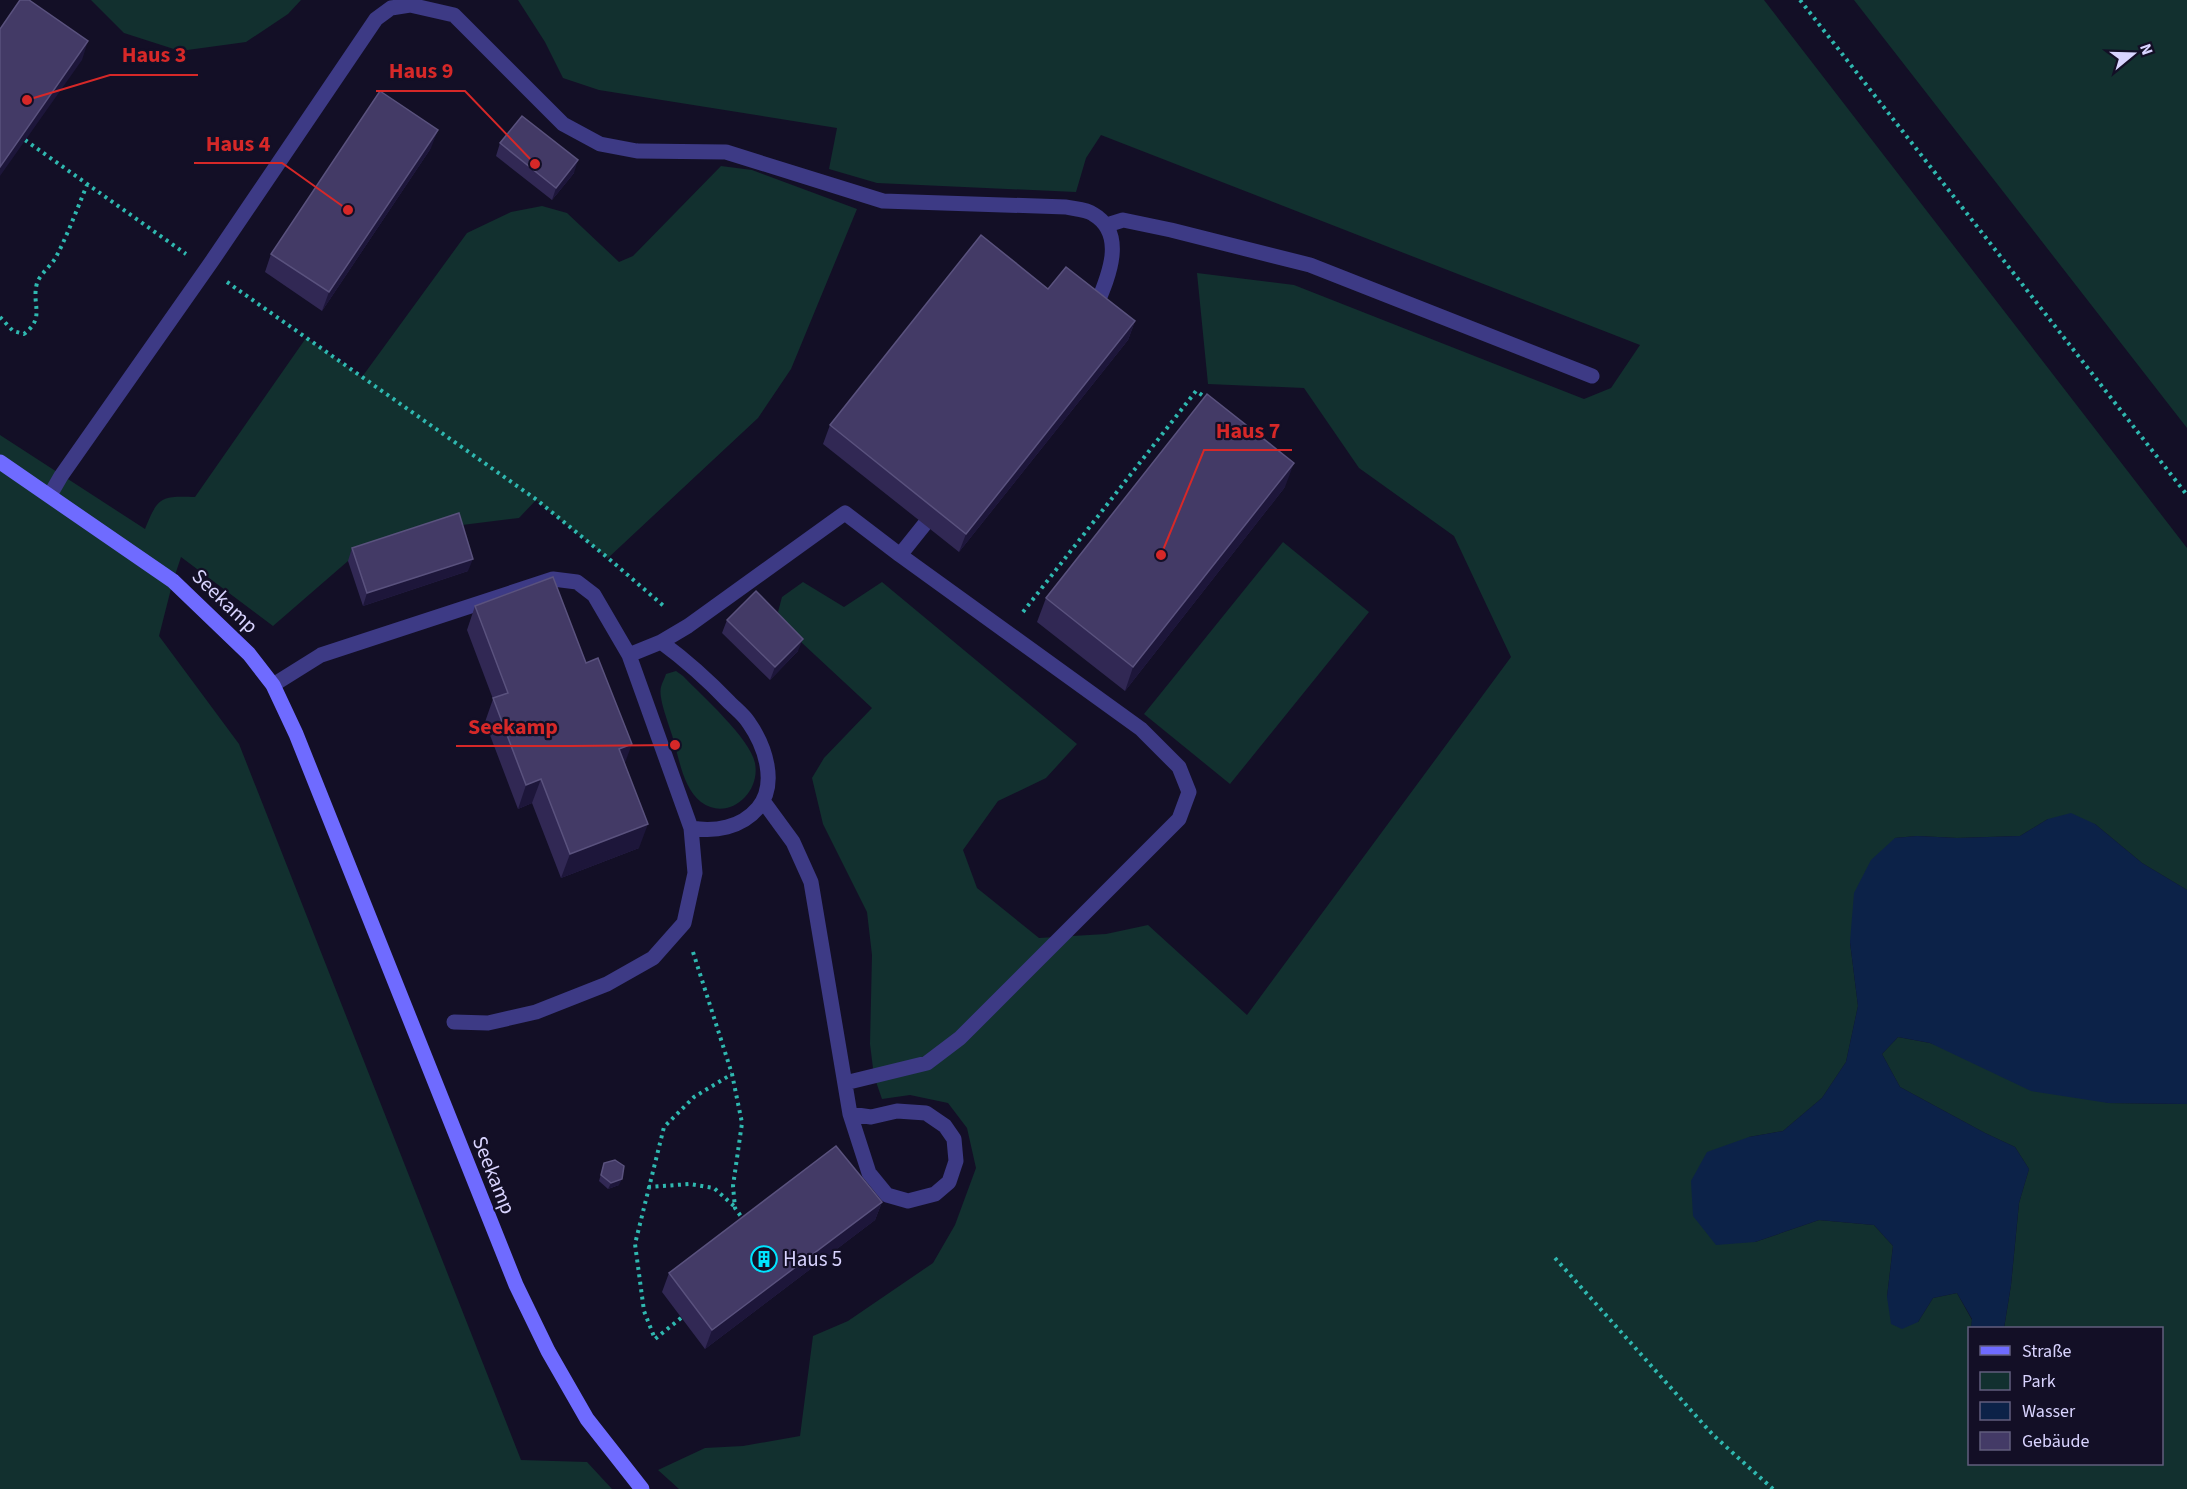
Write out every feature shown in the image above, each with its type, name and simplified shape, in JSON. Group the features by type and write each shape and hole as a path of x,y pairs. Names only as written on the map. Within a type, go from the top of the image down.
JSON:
{"street":[{"name":"Seekamp","path":"0,462 173,581 249,654 273,685 296,734 516,1285 548,1351 586,1419 642,1489"}],"lane":[{"path":"51,495 61,476 207,268 376,19 391,8 410,5 454,15 562,124 600,144 637,151 726,152 883,201 1066,207 1091,213 1107,225 1112,239 1111,270 1094,312"},
{"path":"1107,225 1123,220 1310,265 1593,376"},
{"path":"629,655 661,642 687,626 845,513 1142,729 1179,767 1189,792 1179,819 960,1038 927,1063 845,1083"},
{"path":"900,555 924,525"},
{"path":"273,685 321,655 553,579 577,582 594,595 629,655 691,828 694,873 684,923 653,958 607,984 536,1012 488,1023 454,1022"},
{"path":"661,642 700,671 749,722 766,756 768,780 763,801 750,817 724,829 691,828"},
{"path":"763,801 793,842 811,882 850,1114 869,1173 887,1195 908,1201 935,1194 949,1182 956,1161 954,1139 945,1126 926,1113 897,1112 871,1117 850,1114"}],"path":[{"path":"1800,0 2187,495"},
{"path":"25,140 537,500 687,626"},
{"path":"0,319 13,331 24,334 33,327 38,313 35,296 38,281 51,266 62,245 87,185"},
{"path":"1008,632 1196,391 1214,404"},
{"path":"684,923 732,1074 742,1123 733,1186 735,1208"},
{"path":"681,1318 655,1339 644,1311 635,1244 664,1127 694,1097 732,1074"},
{"path":"648,1187 690,1184 714,1188 735,1208 748,1227"},
{"path":"1554,1258 1713,1435 1773,1489"}],"green space":[{"path":"91,0 301,0 288,14 246,42 180,51 124,33"},
{"path":"518,0 1764,0 2187,548 2187,890 2142,863 2095,824 2048,819 2020,836 1895,838 1850,942 1858,1006 1846,1062 1822,1098 1783,1131 1749,1137 1755,1242 1819,1220 1874,1225 1893,1246 1887,1297 1918,1322 1933,1298 1957,1293 1972,1320 1971,1327 1968,1327 1968,1465 2163,1465 2163,1327 2004,1327 2019,1203 2029,1169 2015,1147 1900,1087 1882,1054 1898,1037 1930,1043 2108,1103 2187,1104 2187,1489 679,1489 658,1470 705,1448 743,1446 800,1436 813,1336 848,1321 933,1263 955,1225 976,1168 967,1128 948,1103 910,1095 882,1099 874,1076 870,1044 872,955 867,912 823,824 812,778 824,758 872,708 801,642 778,612 782,597 803,582 844,607 882,582 1077,744 1046,778 998,801 963,850 977,888 1039,938 1106,934 1148,925 1247,1015 1511,657 1454,536 1359,468 1304,388 1208,384 1197,273 1294,285 1584,399 1611,388 1640,345 1101,135 1086,158 1076,192 877,183 829,169 837,128 599,90 563,78 545,42"},
{"path":"1854,0 2187,0 2187,428"},
{"path":"721,166 752,170 857,209 791,369 758,418 608,558 536,500 519,518 454,526 348,561 273,626 181,557 159,636 239,744 521,1460 587,1462 612,1489 0,1489 0,435 145,529 153,510 162,501 174,497 195,497 306,338 362,377 467,233 511,212 542,206 567,213 619,262 633,256"},
{"path":"1283,542 1369,612 1230,784 1144,714"},
{"path":"676,671 735,730 751,753 755,763 753,785 740,802 731,807 721,809 701,802 685,780 660,692 666,674"}],"water":[{"path":"2071,813 2095,824 2142,863 2187,890 2187,1104 2108,1103 2031,1091 1930,1043 1898,1037 1882,1054 1900,1087 2015,1147 2029,1169 2019,1203 2004,1327 1971,1327 1972,1319 1957,1293 1933,1298 1918,1322 1902,1329 1891,1324 1887,1297 1893,1246 1874,1225 1819,1220 1755,1242 1716,1245 1693,1216 1691,1181 1707,1152 1749,1137 1783,1131 1822,1098 1846,1062 1858,1006 1850,942 1854,893 1871,860 1895,838 2020,836 2048,819"}],"building":[{"path":"20,0 29,0 88,41 0,167 0,29"},
{"path":"380,91 438,130 329,292 271,254"},
{"path":"522,116 578,160 556,188 500,143"},
{"path":"981,235 1048,289 1066,267 1135,321 966,534 830,425"},
{"path":"1207,394 1294,463 1133,667 1046,598"},
{"path":"459,513 473,559 367,593 352,548"},
{"path":"553,577 586,663 598,658 632,744 619,749 648,824 570,854 541,779 526,785 493,698 508,693 475,606"},
{"path":"756,591 803,639 775,667 727,620"},
{"name":"Haus 5","path":"836,1146 882,1202 712,1330 669,1273"},
{"path":"615,1160 624,1166 622,1179 611,1183 601,1175 604,1163"}],"place":[{"name":"Haus 3","path":"27,100"},
{"name":"Haus 9","path":"535,164"},
{"name":"Haus 4","path":"348,210"},
{"name":"Haus 7","path":"1161,555"},
{"name":"Seekamp","path":"675,745"},
{"name":"Haus 5","path":"764,1259"}]}
